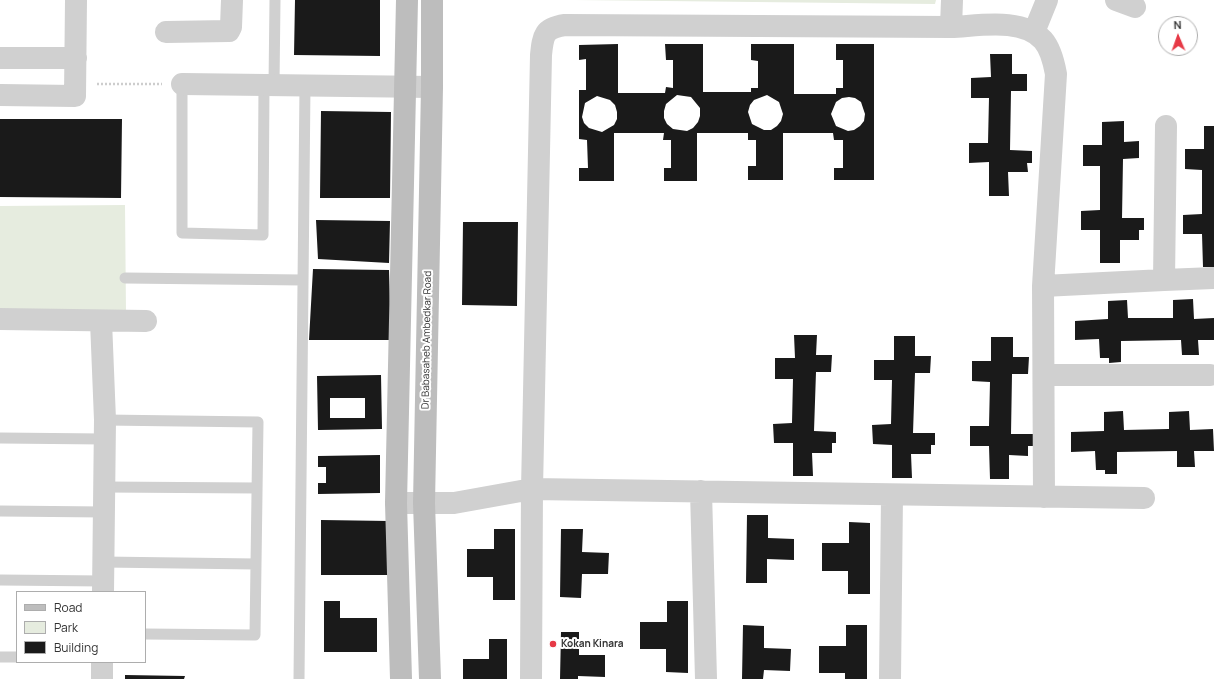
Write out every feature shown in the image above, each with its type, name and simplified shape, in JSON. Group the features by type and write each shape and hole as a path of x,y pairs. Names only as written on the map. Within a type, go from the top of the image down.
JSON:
{"main road":[{"path":"407,0 396,503 401,673 430,672"},
{"name":"Dr Babasaheb Ambedkar Road","path":"430,672 424,503 432,87 432,0"}],"street":[{"path":"0,95 75,96 76,0"},
{"path":"166,32 229,31 231,27 232,0"},
{"path":"951,27 952,0"},
{"path":"1034,32 1046,0"},
{"path":"531,679 532,489 541,55 542,38 547,31 556,26 565,24 951,27 999,25 1017,27 1034,32 1044,40 1053,61 1056,74 1043,286 1044,497"},
{"path":"0,58 76,58"},
{"path":"182,84 432,87"},
{"path":"1164,280 1166,126"},
{"path":"1043,286 1214,278"},
{"path":"0,319 146,321"},
{"path":"101,321 104,430 103,578"},
{"path":"1044,375 1210,375"},
{"path":"396,503 454,502 532,489 1144,498"},
{"path":"702,492 706,679"},
{"path":"890,679 892,494"},
{"path":"102,663 102,679"}],"lane":[{"path":"182,84 182,233 263,235 269,86 275,0"},
{"path":"299,679 305,86"},
{"path":"125,278 303,280"},
{"path":"0,438 104,430 258,422 255,635 146,634"},
{"path":"104,487 257,488"},
{"path":"0,510 104,512"},
{"path":"0,580 103,578 256,564"},
{"path":"0,657 16,657"}],"path":[{"path":"75,83 182,84"}],"green space":[{"path":"574,0 936,0 935,4"},
{"path":"125,205 126,313 0,314 0,206"}],"building":[{"path":"295,0 380,0 380,56 294,55"},
{"path":"618,44 618,93 665,93 666,87 673,88 673,60 666,60 665,44 703,44 703,92 751,92 751,88 758,88 758,61 751,60 751,44 794,44 794,94 836,94 836,88 843,88 843,60 836,60 836,44 874,44 874,180 834,180 834,168 843,168 843,140 834,140 833,133 783,133 783,180 748,180 748,166 756,166 756,140 748,140 748,133 697,133 697,181 664,181 664,168 671,168 671,140 663,140 664,133 614,133 614,181 579,181 579,168 588,168 587,140 579,139 579,90 586,90 586,59 579,60 579,45","holes":["677,95 691,97 700,108 698,122 693,128 687,131 673,129 667,124 664,118 666,104","767,95 779,102 783,114 781,121 777,126 771,130 764,130 752,124 748,112 750,105 754,100","597,96 610,100 615,105 617,112 617,119 614,125 602,132 589,128 584,123 582,117 585,103","842,98 855,98 861,102 865,114 864,121 854,130 848,131 836,126 831,114 836,102"]},
{"path":"990,54 1012,54 1012,74 1027,74 1027,91 1011,91 1010,150 1032,151 1032,163 1027,163 1028,172 1008,172 1009,196 989,196 989,162 969,163 969,143 988,143 989,98 971,98 971,78 991,77"},
{"path":"321,111 391,112 390,198 320,198"},
{"path":"0,119 122,119 121,198 0,197"},
{"path":"1124,121 1124,142 1139,141 1139,158 1123,159 1122,218 1144,218 1144,230 1139,230 1139,240 1120,240 1120,263 1100,263 1100,230 1081,230 1081,211 1100,210 1100,166 1083,166 1083,145 1102,145 1102,122"},
{"path":"1204,126 1214,126 1214,267 1203,267 1202,234 1183,234 1183,215 1202,214 1202,170 1185,169 1185,149 1204,149"},
{"path":"316,220 390,221 389,263 318,259"},
{"path":"463,222 518,222 517,306 462,305"},
{"path":"313,269 389,270 391,340 309,340"},
{"path":"1193,299 1194,319 1214,318 1214,340 1198,340 1199,355 1182,355 1181,340 1121,341 1121,362 1109,363 1109,358 1100,358 1099,339 1075,340 1075,321 1108,319 1108,301 1127,300 1128,318 1173,318 1173,300"},
{"path":"794,335 817,335 816,355 832,355 831,372 816,372 814,431 836,432 836,443 832,443 832,453 812,453 813,476 793,476 793,443 774,443 773,424 792,423 793,379 775,379 775,358 795,358"},
{"path":"894,336 915,336 915,356 931,356 930,373 915,373 913,433 935,433 935,445 931,445 931,454 911,454 912,478 892,478 892,445 873,444 872,425 891,424 892,380 874,380 874,360 894,360"},
{"path":"991,337 1013,337 1013,357 1029,357 1028,374 1012,374 1011,434 1033,434 1033,446 1028,446 1028,456 1009,455 1009,479 990,479 989,446 970,446 970,426 989,426 990,382 972,381 972,361 991,361"},
{"path":"381,375 382,429 318,430 317,376","holes":["330,398 365,398 365,418 330,418"]},
{"path":"1123,411 1124,430 1169,429 1169,412 1189,411 1190,430 1213,429 1214,451 1194,451 1195,467 1177,467 1177,451 1117,452 1117,474 1105,474 1105,470 1096,470 1095,451 1071,452 1071,432 1104,431 1104,412"},
{"path":"380,455 380,493 318,494 318,483 326,483 326,467 318,467 318,456"},
{"path":"747,515 768,515 768,538 794,539 794,560 767,559 767,583 746,583"},
{"path":"321,520 389,521 388,575 321,575"},
{"path":"849,522 870,523 870,594 848,594 848,571 822,571 822,543 849,543"},
{"path":"494,529 515,529 515,600 493,600 493,577 467,577 467,549 494,549"},
{"path":"561,529 583,529 582,552 609,553 608,574 582,574 581,598 560,597"},
{"path":"324,601 340,601 340,618 377,618 377,652 324,652"},
{"path":"667,601 688,601 688,673 666,672 666,649 640,649 640,622 667,622"},
{"path":"743,625 764,626 764,648 791,649 790,671 764,670 763,679 742,679"},
{"path":"846,625 867,625 867,679 845,679 845,673 819,673 819,646 846,646"},
{"path":"561,632 579,632 579,655 605,655 605,677 578,676 578,679 560,679"},
{"path":"489,639 507,639 507,679 463,679 463,659 489,659"},
{"path":"125,675 185,676 184,679 125,679"}],"place":[{"name":"Kokan Kinara","path":"553,644"}]}
